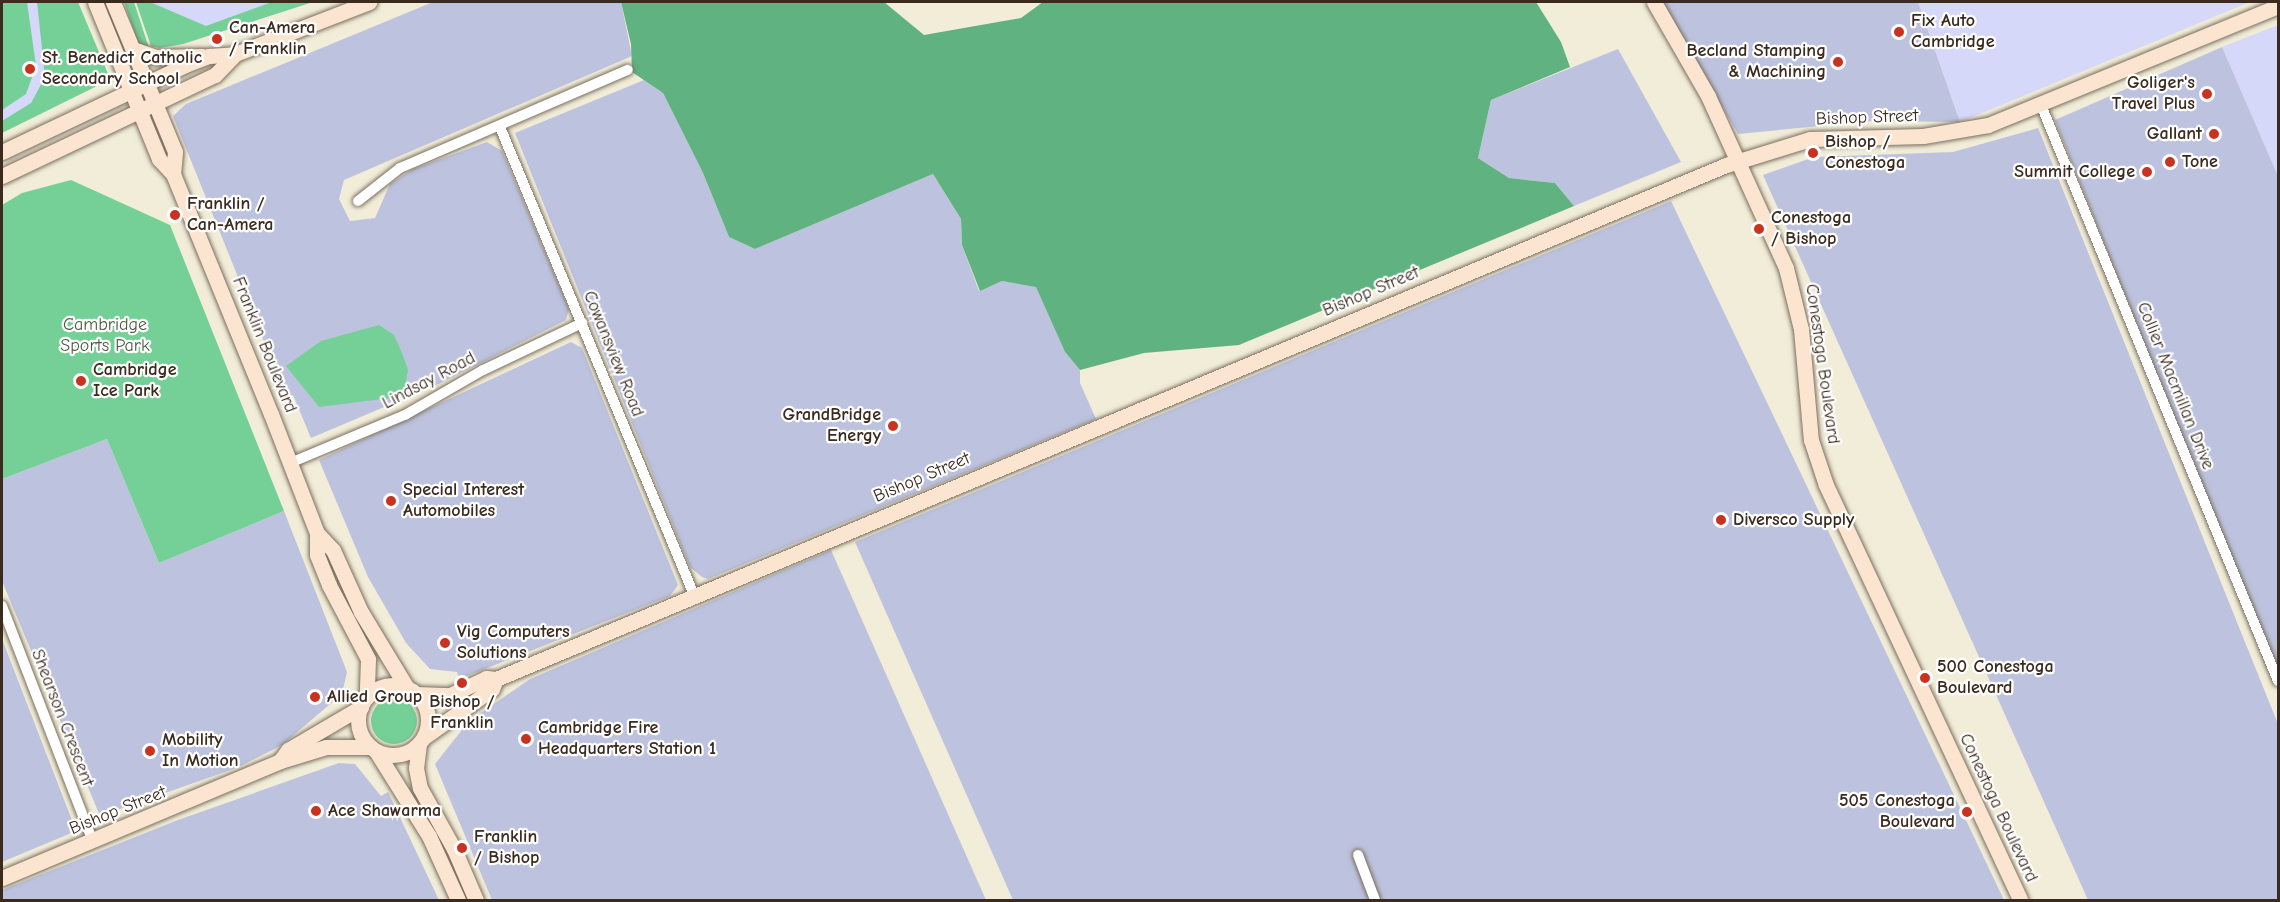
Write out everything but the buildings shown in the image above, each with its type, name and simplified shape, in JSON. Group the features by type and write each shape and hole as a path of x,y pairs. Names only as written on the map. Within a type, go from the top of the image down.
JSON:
{"main road":[{"name":"Franklin Boulevard","path":"95,2 159,159 173,174 317,532 333,550 361,612 411,691"},
{"name":"Franklin Boulevard","path":"113,2 175,152 173,174"},
{"path":"133,49 156,57 235,54 369,2"},
{"name":"Conestoga Boulevard","path":"1654,2 1708,96 1779,250 1796,296 1811,440 1826,485 2020,900"},
{"name":"Bishop Street","path":"411,691 450,694 486,678 496,680 694,594 1738,161 1810,139 1946,134 1988,125 2278,6"},
{"path":"2,176 139,109 215,75 235,54"},
{"path":"2,152 209,56"},
{"name":"Franklin Boulevard","path":"317,532 317,555 329,585 368,659 364,702"},
{"name":"Bishop Street","path":"422,740 492,689 496,680"},
{"path":"458,900 429,836 360,728 364,702 386,687 411,691 428,714 416,768 420,788 454,849 476,900"},
{"name":"Bishop Street","path":"280,761 288,750 364,702"},
{"path":"373,749 399,755 422,740"},
{"name":"Bishop Street","path":"2,878 93,842 280,761 326,747 373,749"}],"street":[{"path":"358,201 400,168 500,127 628,70"},
{"name":"Collier Macmillan Drive","path":"2041,105 2278,681"},
{"name":"Cowansview Road","path":"500,127 694,594"},
{"name":"Lindsay Road","path":"290,463 405,415 483,370 582,323"},
{"name":"Shearson Crescent","path":"2,606 93,842"},
{"path":"1358,855 1375,900"}],"shaded area":[{"name":"St. Benedict Catholic Secondary School","path":"2,2 76,2 45,106 2,127"},
{"path":"136,2 313,2 183,44 160,48 151,46"},
{"path":"433,2 621,2 632,56 344,180 339,199 350,221 375,218 390,184 413,169 487,142 502,151 569,309 566,320 441,383 311,438 293,395 286,396 173,116 186,104"},
{"path":"1661,2 1918,2 1960,122 1872,121 1738,134"},
{"path":"1918,2 2250,2 1960,122"},
{"path":"2278,25 2278,176 2222,47"},
{"path":"2222,47 2278,176 2278,677 2055,120"},
{"path":"1618,49 1681,162 1574,206 1555,183 1509,178 1478,158 1491,100"},
{"path":"644,80 663,93 703,173 729,237 755,249 933,174 961,219 962,245 979,291 1002,281 1036,286 1065,352 1080,370 1080,383 1096,419 708,579 702,577 690,567 515,133"},
{"path":"2038,128 2278,724 2278,900 2088,900 1763,175 1814,157 1953,152"},
{"path":"1671,201 2004,900 1013,900 855,542"},
{"path":"571,342 582,348 678,585 670,596 459,679 457,672 430,669 406,643 368,577 319,460"},
{"path":"107,439 159,563 284,511 347,672 342,694 282,745 239,767 100,816 2,581 2,479"},
{"path":"831,550 986,900 492,900 435,764 469,721 530,679"},
{"path":"2,639 75,828 69,834 2,862"},
{"path":"339,763 355,764 381,796 388,792 439,900 2,900 2,890 178,820"}],"green space":[{"path":"2,2 27,2 36,66 26,94 2,110"},
{"path":"37,2 78,2 109,76 95,87 2,133 2,121 31,103 45,77"},
{"path":"124,2 134,2 149,48 144,49 138,43"},
{"path":"136,2 150,2 206,26 272,2 313,2 183,44 160,48 151,46"},
{"path":"621,2 884,2 924,35 1021,18 1043,2 1536,2 1561,42 1570,67 1491,100 1478,158 1509,178 1555,183 1574,206 1239,345 1144,353 1080,370 1065,352 1036,287 1002,281 980,291 962,245 961,219 933,174 755,249 729,237 703,173 663,93 632,72 631,44"},
{"name":"Cambridge Sports Park","path":"71,180 170,225 284,511 159,563 107,439 2,479 2,205 22,193"},
{"path":"379,325 394,335 402,353 408,370 404,392 390,398 319,407 286,366 321,341"},
{"path":"394,698 410,705 417,721 410,737 394,744 378,737 371,721 378,705"}],"place":[{"name":"Fix Auto Cambridge","path":"1899,32"},
{"name":"Can-Amera / Franklin","path":"217,39"},
{"name":"Becland Stamping & Machining","path":"1838,62"},
{"name":"St. Benedict Catholic Secondary School","path":"30,69"},
{"name":"Goliger's Travel Plus","path":"2207,94"},
{"name":"Gallant","path":"2214,134"},
{"name":"Bishop / Conestoga","path":"1813,153"},
{"name":"Tone","path":"2170,162"},
{"name":"Summit College","path":"2147,172"},
{"name":"Franklin / Can-Amera","path":"175,215"},
{"name":"Conestoga / Bishop","path":"1759,229"},
{"name":"Cambridge Ice Park","path":"81,381"},
{"name":"GrandBridge Energy","path":"893,426"},
{"name":"Special Interest Automobiles","path":"391,501"},
{"name":"Diversco Supply","path":"1721,520"},
{"name":"Vig Computers Solutions","path":"445,643"},
{"name":"500 Conestoga Boulevard","path":"1925,678"},
{"name":"Bishop / Franklin","path":"462,683"},
{"name":"Allied Group","path":"315,697"},
{"name":"Cambridge Fire Headquarters Station 1","path":"526,739"},
{"name":"Mobility In Motion","path":"150,751"},
{"name":"Ace Shawarma","path":"316,811"},
{"name":"505 Conestoga Boulevard","path":"1967,812"},
{"name":"Franklin / Bishop","path":"462,848"}]}
